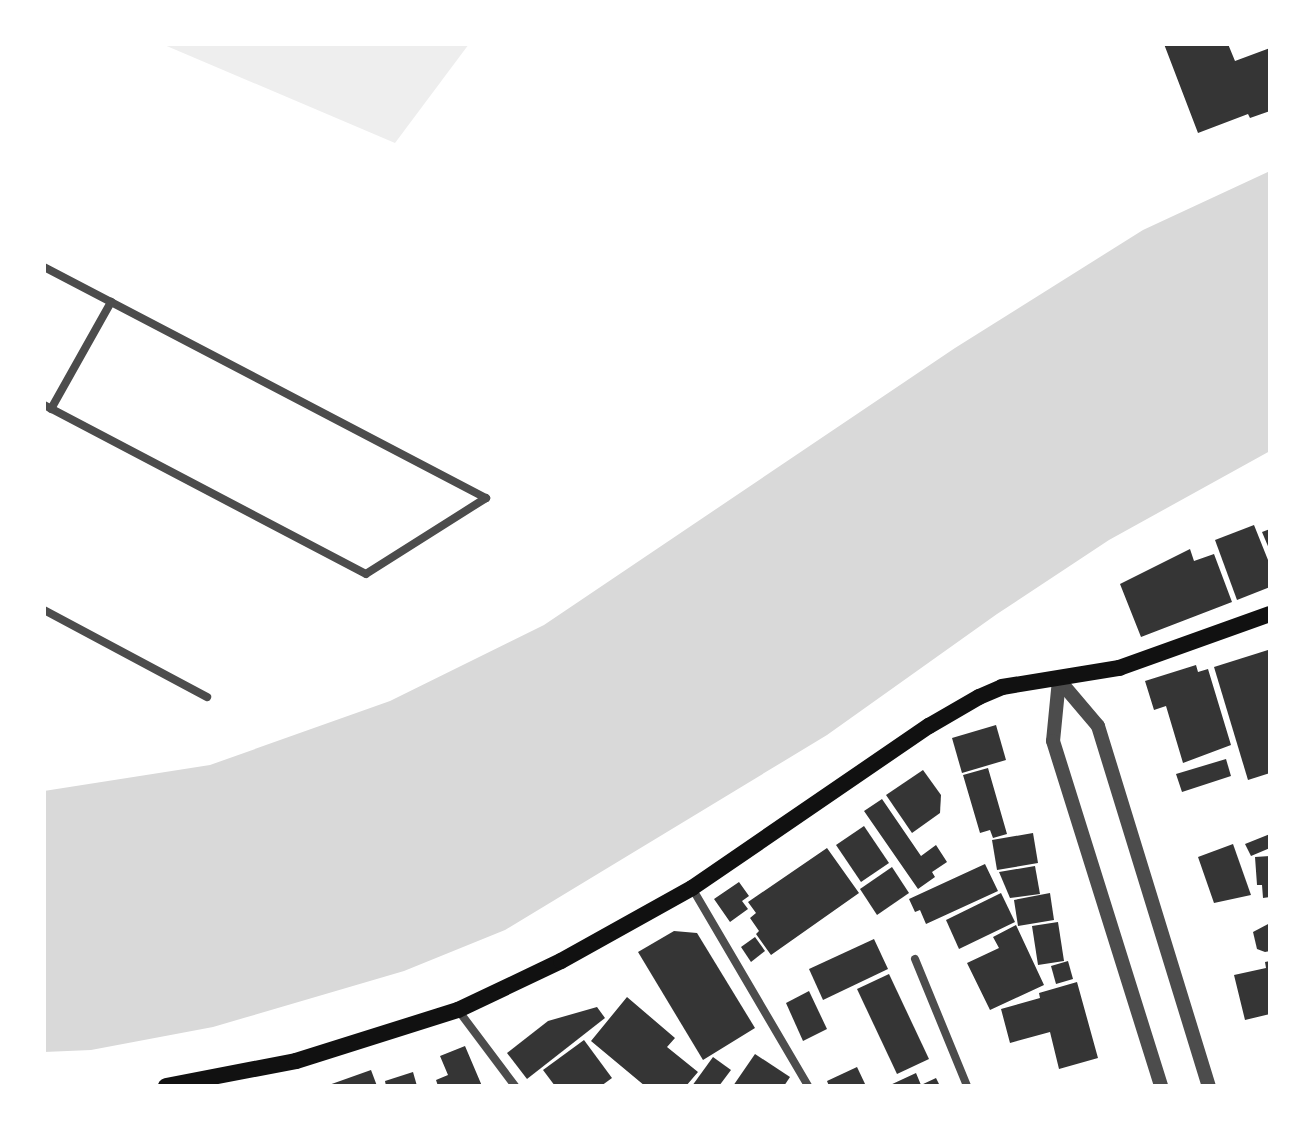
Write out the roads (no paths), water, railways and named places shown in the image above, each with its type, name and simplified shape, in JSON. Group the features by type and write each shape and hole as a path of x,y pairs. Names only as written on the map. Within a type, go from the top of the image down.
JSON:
{"main road":[{"path":"166,1086 296,1061 458,1010 561,961 692,888 794,822 929,726 979,697 1002,687 1119,668 1270,614"}],"street":[{"path":"44,267 111,302 486,498 366,574 47,407 111,302"},
{"path":"44,610 207,697"},
{"path":"1059,680 1053,741 1161,1086"},
{"path":"1059,680 1098,726 1209,1086"},
{"path":"692,888 808,1086"},
{"path":"915,959 967,1086"},
{"path":"458,1010 515,1086"}]}
